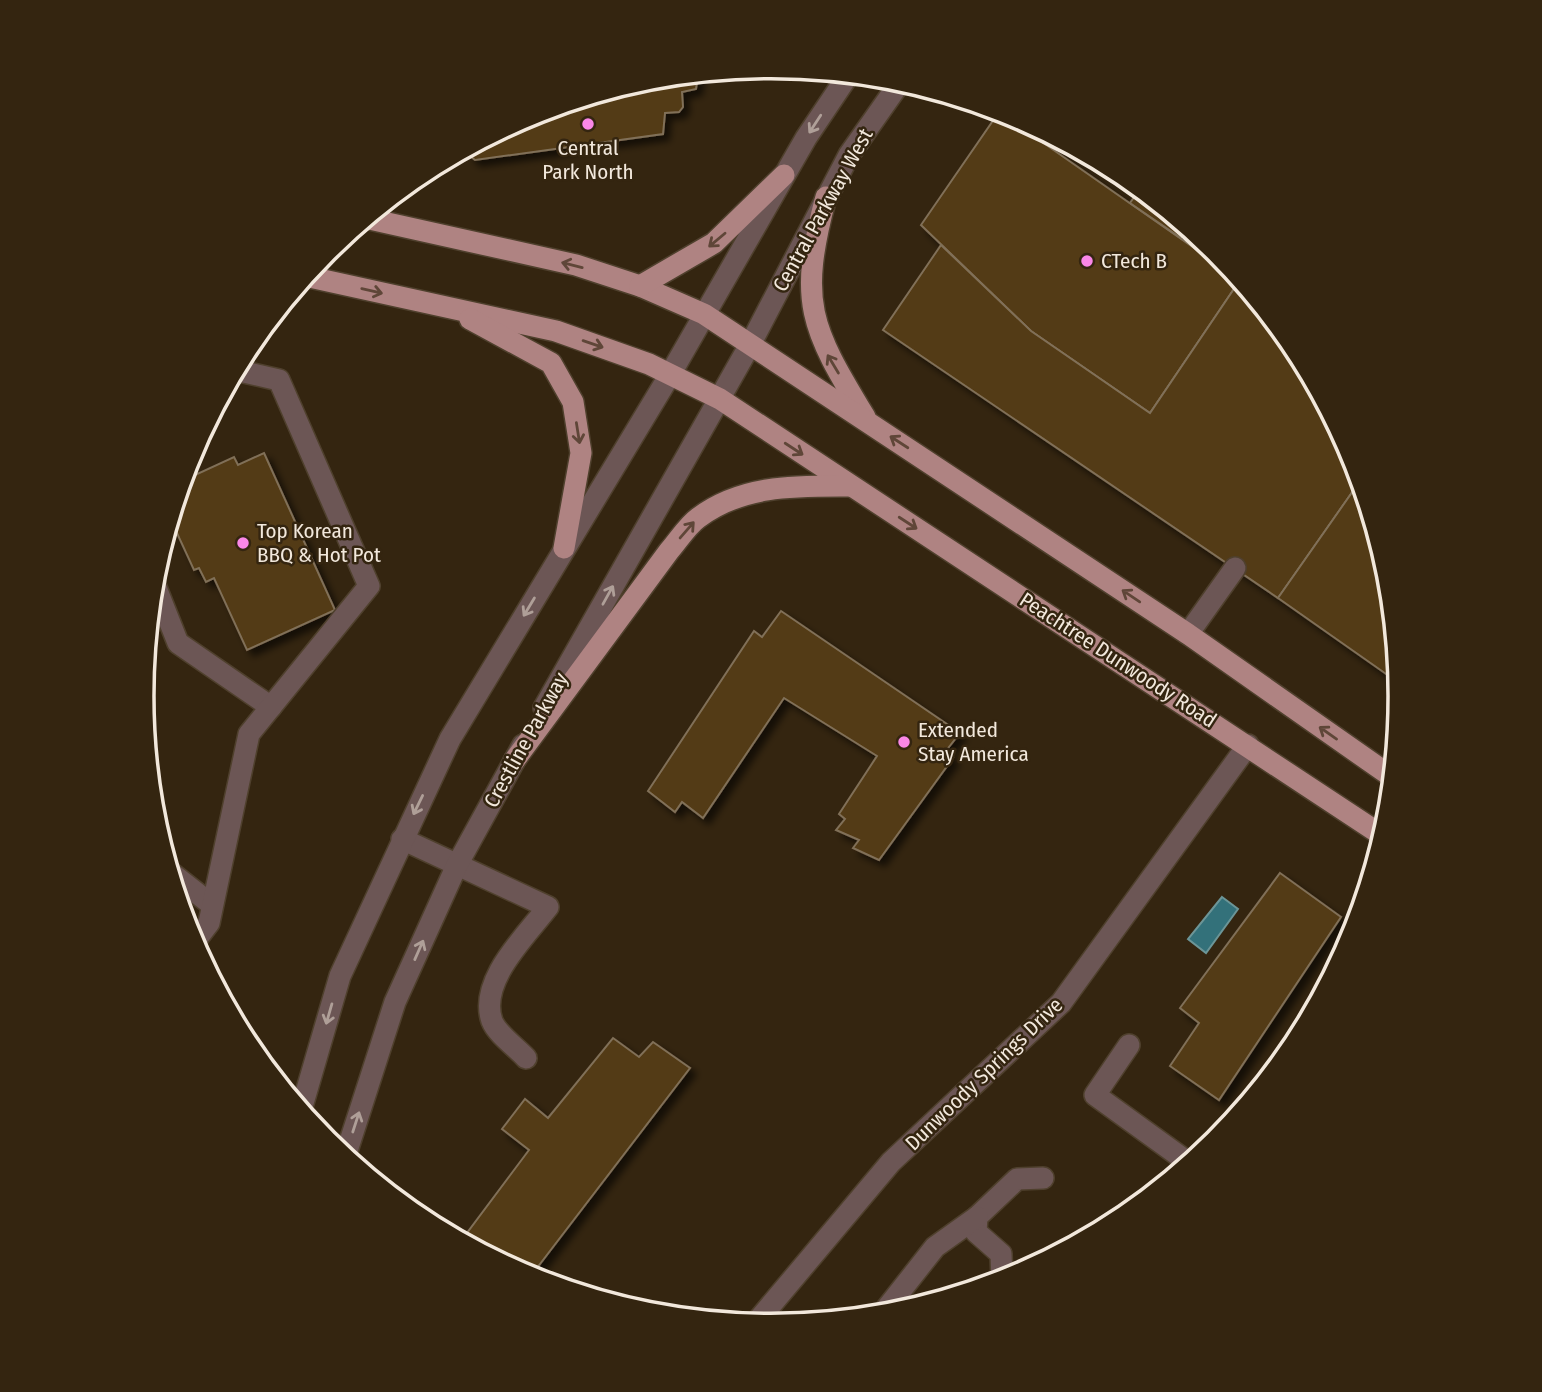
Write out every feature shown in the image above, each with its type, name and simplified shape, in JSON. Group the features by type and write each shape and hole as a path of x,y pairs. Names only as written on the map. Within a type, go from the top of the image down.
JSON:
{"main road":[{"path":"640,286 714,243 784,175"},
{"path":"826,197 812,249 810,303 825,350 868,422"},
{"path":"377,222 576,265 640,286 704,314 1188,634 1384,771"},
{"name":"Peachtree Dunwoody Road","path":"317,279 556,331 671,373 720,400 1373,828"},
{"path":"450,308 551,363 573,402 582,453 564,548"},
{"path":"514,761 669,551 697,519 737,497 780,486 851,486"}],"street":[{"path":"304,1099 340,976 450,739 671,373 784,175 843,83"},
{"name":"Central Parkway West","path":"751,344 849,155 894,92"},
{"name":"Crestline Parkway","path":"349,1145 395,1002 457,865 751,344"},
{"path":"201,933 209,923 249,734 369,586 279,380 245,372"},
{"path":"1188,634 1235,568"},
{"path":"161,601 178,643 271,707"},
{"name":"Dunwoody Springs Drive","path":"764,1313 891,1162 1061,1003 1248,745"},
{"path":"402,839 548,907 504,965 490,993 492,1023 526,1058"},
{"path":"183,883 212,905"},
{"path":"1129,1045 1095,1094 1181,1157"},
{"path":"893,1301 935,1247 977,1217 1017,1179 1043,1178"},
{"path":"977,1217 976,1232 1002,1254 1002,1268"}],"water":[{"path":"1222,897 1238,909 1206,953 1188,939"}],"building":[{"name":"Central Park North","path":"697,83 696,89 682,92 683,107 679,112 665,113 663,134 475,160 471,156 498,142 573,112 611,100"},
{"name":"CTech B","path":"993,121 1039,140 1196,249 1234,288 1150,413 1031,331 921,225"},
{"path":"1134,197 1182,236 1181,238 1130,203"},
{"path":"941,245 1031,331 1150,413 1234,288 1261,320 1306,387 1325,423 1353,492 1278,598 883,330"},
{"name":"Top Korean BBQ & Hot Pot","path":"264,453 335,610 247,650 214,578 206,582 199,568 194,570 176,532 196,475 234,457 238,465"},
{"path":"1353,492 1376,576 1383,615 1387,675 1278,598"},
{"name":"Extended Stay America","path":"781,611 960,733 945,752 953,758 879,860 853,848 859,840 836,830 845,819 839,814 877,756 784,698 703,818 682,802 675,812 648,791 754,631 762,637"},
{"path":"1280,873 1341,917 1219,1100 1170,1066 1199,1023 1180,1008"},
{"path":"613,1038 639,1057 653,1042 690,1068 538,1267 467,1233 529,1150 502,1129 525,1099 548,1118"}],"place":[{"name":"Central Park North","path":"588,124"},
{"name":"CTech B","path":"1087,261"},
{"name":"Top Korean BBQ & Hot Pot","path":"243,543"},
{"name":"Extended Stay America","path":"904,742"}]}
